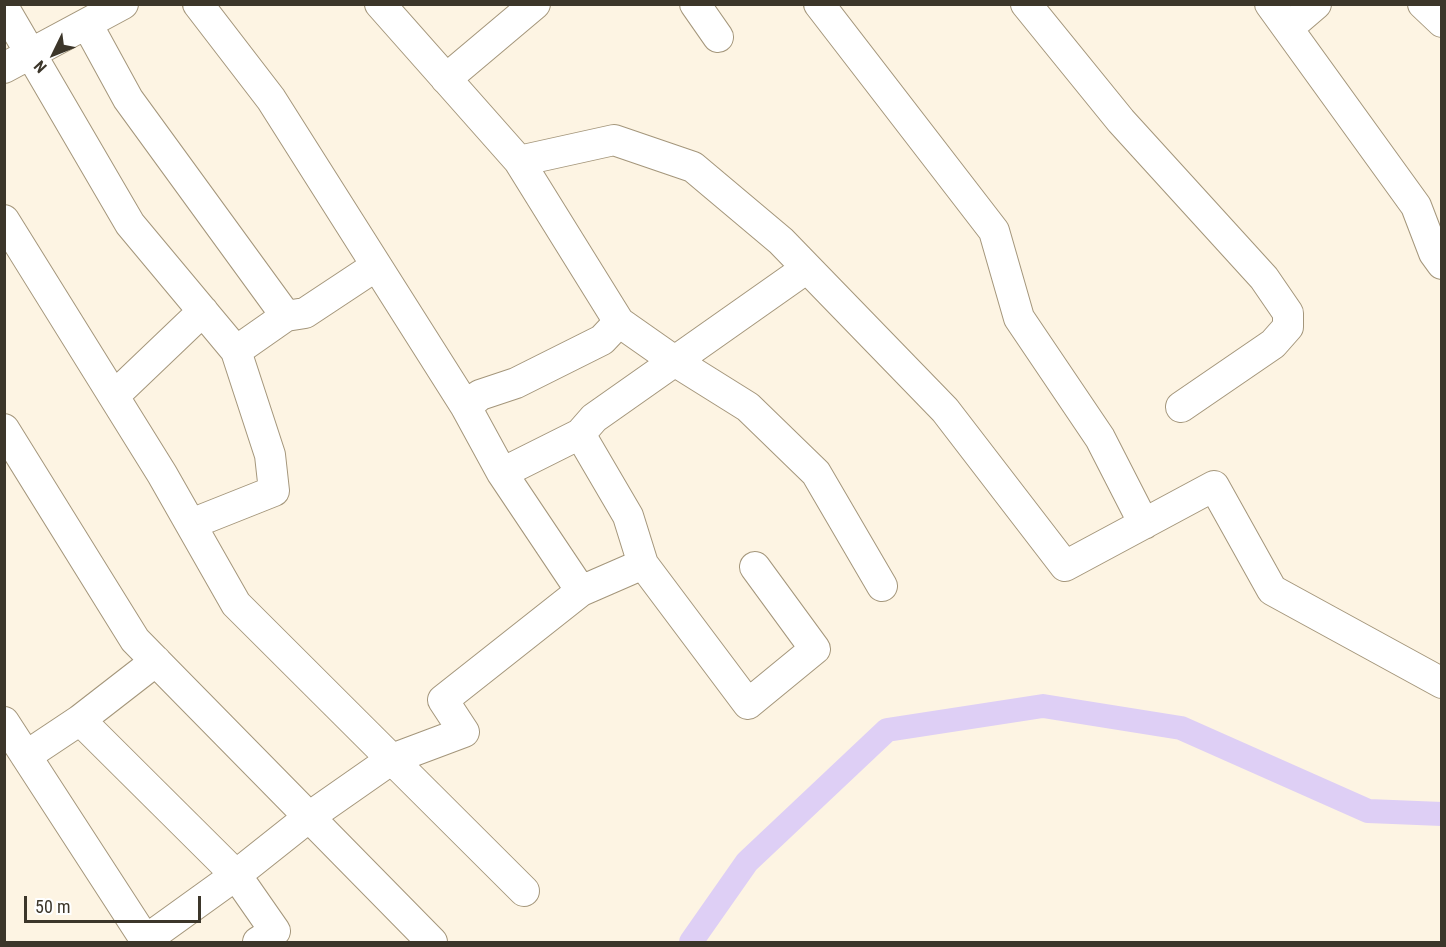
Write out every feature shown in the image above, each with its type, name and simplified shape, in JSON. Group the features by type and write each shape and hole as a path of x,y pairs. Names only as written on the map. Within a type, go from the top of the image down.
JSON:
{"street":[{"path":"4,68 123,4"},
{"path":"198,4 271,99 466,407 502,473 581,591"},
{"path":"380,4 519,161 619,321 676,362 748,407 816,473 882,586"},
{"path":"446,79 535,4"},
{"path":"695,4 718,37"},
{"path":"819,4 994,231 1019,318 1100,438 1144,524"},
{"path":"1026,4 1121,121 1264,278 1288,313 1288,327 1273,344 1181,407"},
{"path":"1270,4 1416,206 1434,253 1442,264"},
{"path":"1288,28 1316,4"},
{"path":"1424,4 1442,22"},
{"path":"4,8 130,224 236,351 270,455 274,491 191,524"},
{"path":"87,24 128,99 286,316"},
{"path":"519,161 614,140 693,167 781,240 945,410 1065,566 1214,486 1272,590 1442,683"},
{"path":"4,220 114,396 236,604 524,891"},
{"path":"236,351 286,316 305,312 376,266"},
{"path":"502,473 580,434 594,418 807,268"},
{"path":"114,396 203,311"},
{"path":"466,407 480,395 516,383 602,340 619,321"},
{"path":"4,429 135,640 432,942"},
{"path":"580,434 628,516 643,564 748,704 815,649 755,567"},
{"path":"4,722 144,942 236,875 309,817 392,759 464,732 443,700 581,591 643,564"},
{"path":"26,756 80,720 156,661"},
{"path":"80,720 236,875 275,931 258,942"}],"waterway":[{"path":"691,942 747,862 887,730 1043,706 1181,728 1368,811 1442,814"}]}
